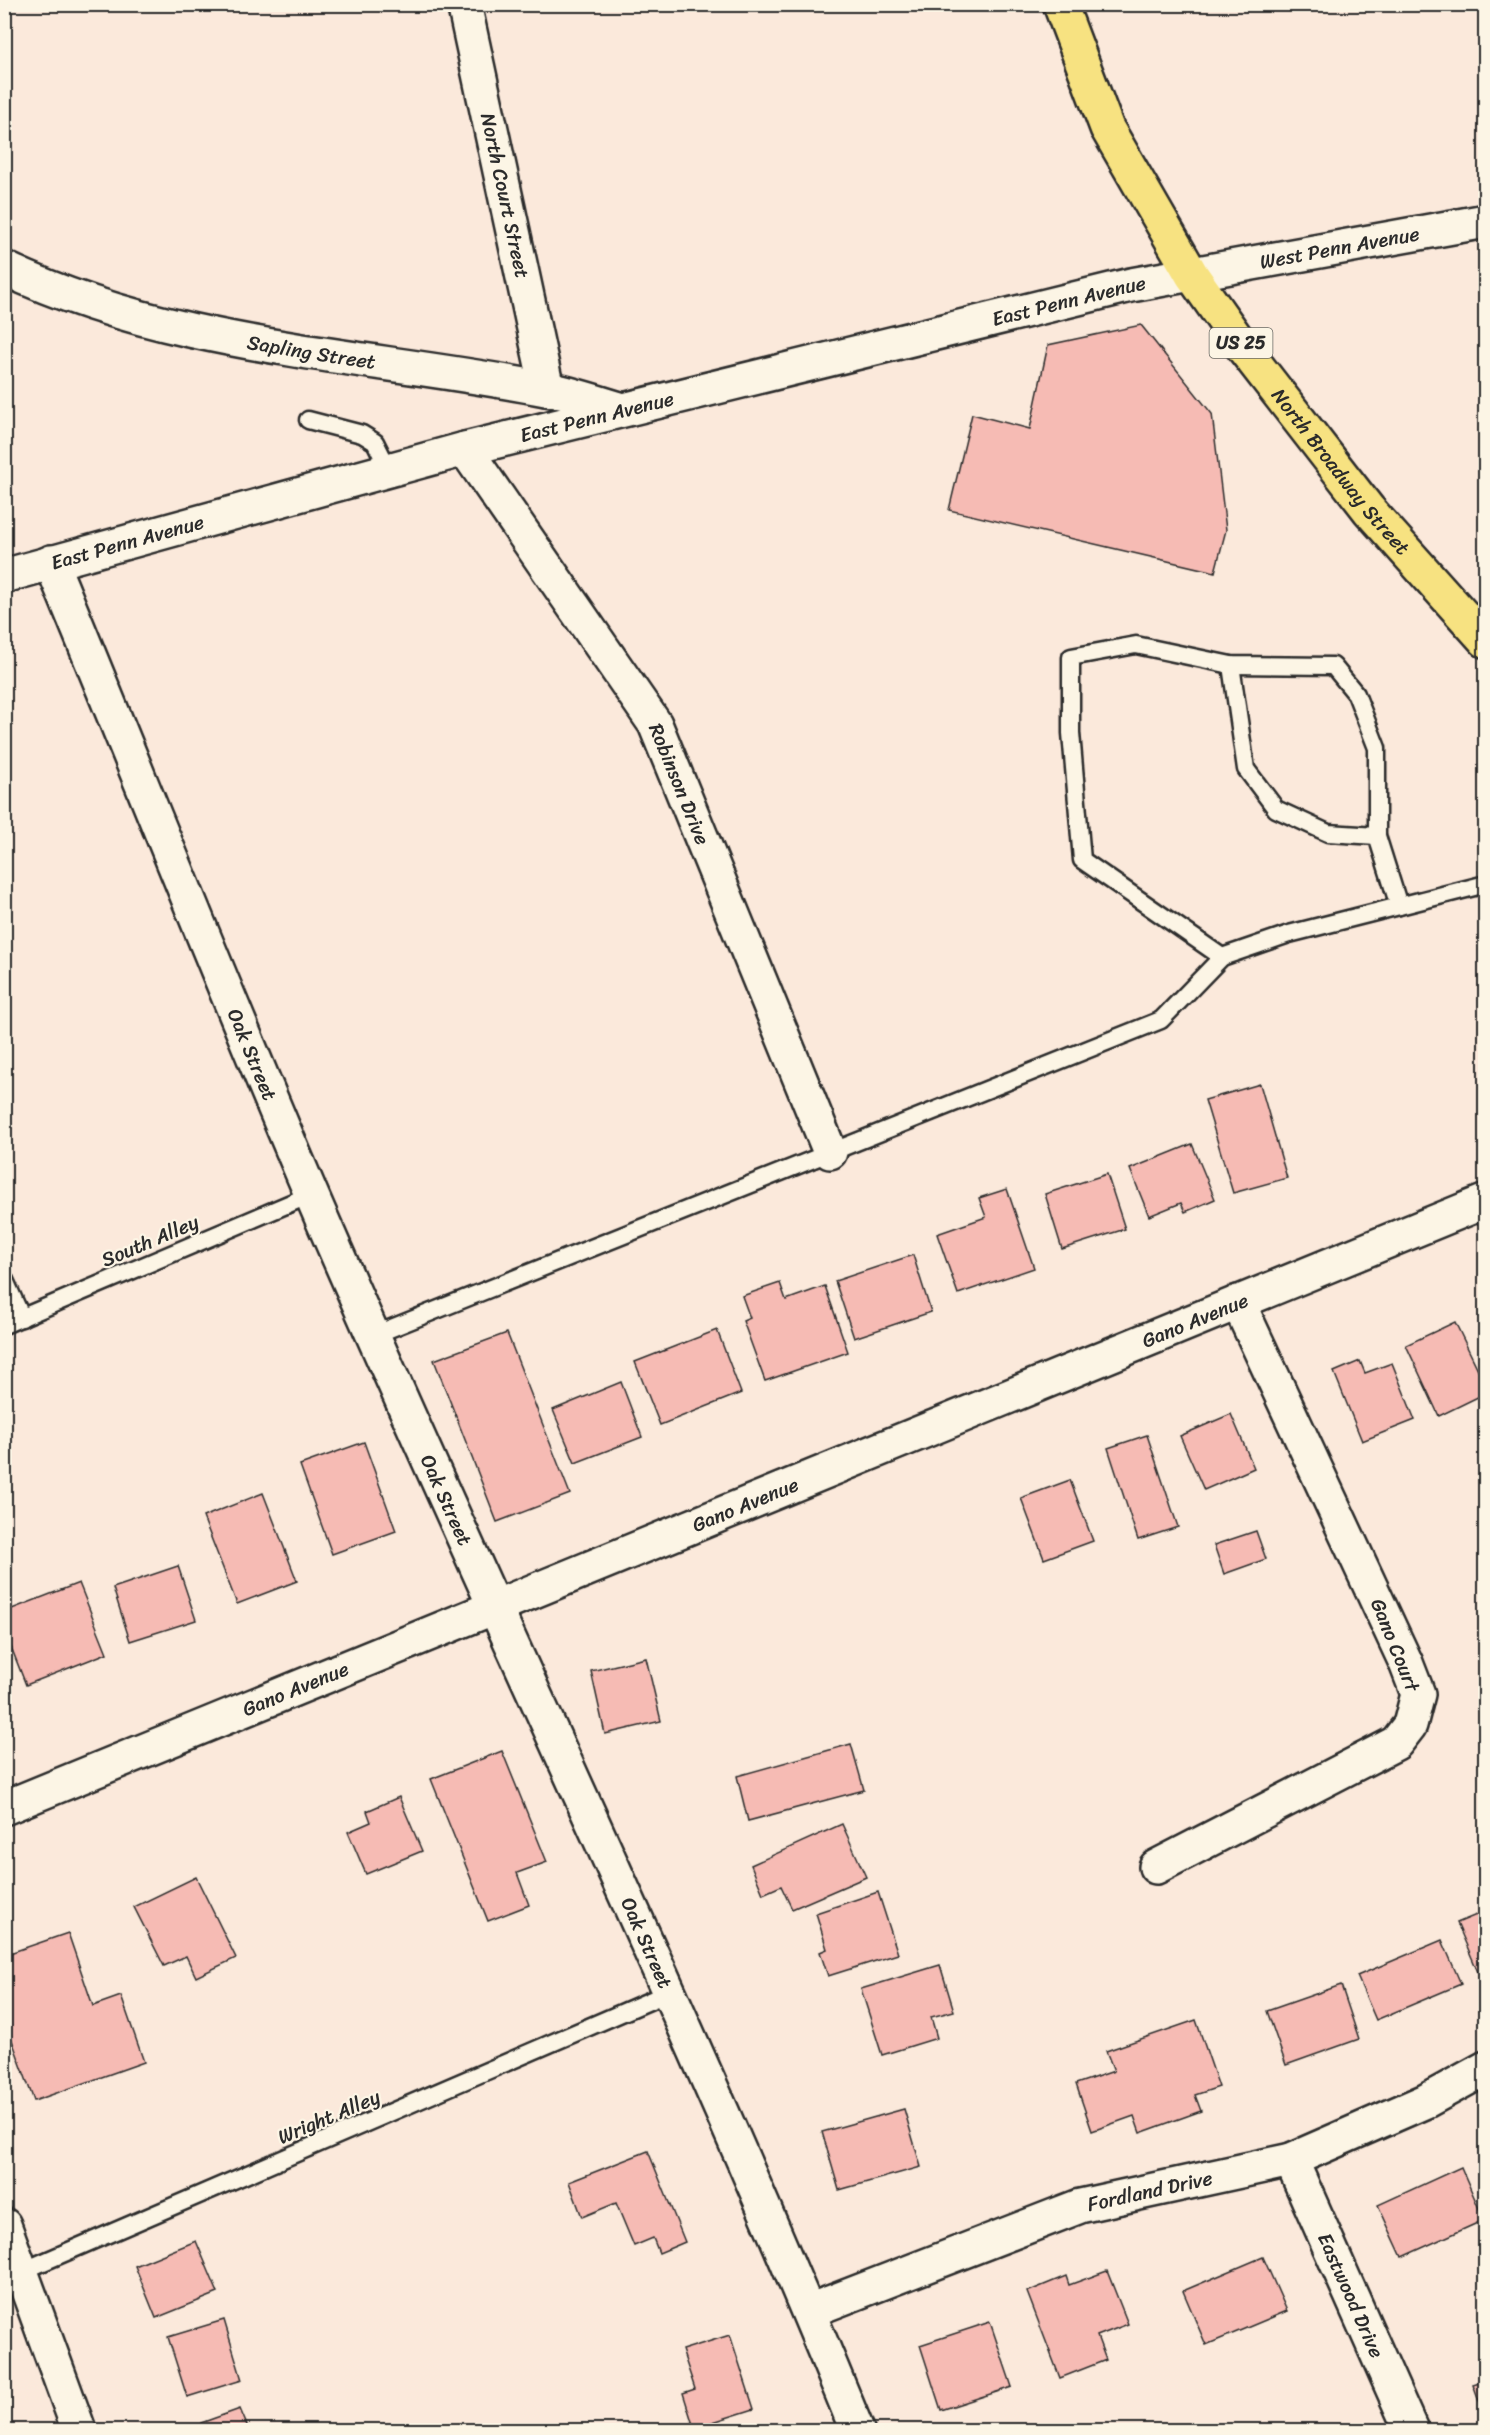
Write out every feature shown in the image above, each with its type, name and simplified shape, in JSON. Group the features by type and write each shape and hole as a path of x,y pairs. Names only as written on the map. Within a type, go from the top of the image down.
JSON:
{"main road":[{"name":"North Broadway Street","path":"1060,4 1107,128 1192,274 1252,358 1369,510 1485,641"}],"street":[{"name":"North Court Street","path":"464,4 547,389"},
{"name":"West Penn Avenue","path":"1192,274 1485,221"},
{"name":"Sapling Street","path":"4,268 49,289 154,321 272,346 547,389 623,410"},
{"name":"East Penn Avenue","path":"4,576 465,449 1131,285 1192,274"},
{"name":"Robinson Drive","path":"465,449 655,724 830,1152"},
{"name":"Oak Street","path":"51,562 312,1194 670,1992 809,2311 857,2430"},
{"name":"Gano Avenue","path":"4,1808 1485,1201"},
{"name":"Gano Court","path":"1156,1867 1396,1743 1410,1725 1418,1694 1406,1663 1238,1302"},
{"name":"Fordland Drive","path":"809,2311 1080,2206 1291,2160 1426,2101 1485,2068"},
{"name":"Eastwood Drive","path":"1291,2160 1411,2430"},
{"path":"4,2225 14,2275 79,2430"}],"lane":[{"path":"308,420 332,424 362,434 375,442 389,470"},
{"path":"1222,957 1082,860 1071,733 1071,657 1136,645 1231,664 1333,666 1356,694 1377,748 1377,836 1399,906"},
{"path":"1231,664 1246,770 1276,809 1328,833 1377,836"},
{"path":"374,1335 1161,1020 1222,957 1289,934 1485,884"},
{"name":"South Alley","path":"4,1325 312,1194"},
{"path":"4,1278 22,1318"},
{"name":"Wright Alley","path":"14,2275 670,1992"}],"building":[{"path":"1141,325 1212,414 1226,530 1215,572 949,510 972,414 1030,429 1048,345"},
{"path":"1260,1084 1287,1178 1233,1193 1205,1100"},
{"path":"1192,1144 1215,1199 1185,1212 1181,1203 1149,1216 1130,1169"},
{"path":"1107,1174 1125,1229 1062,1249 1045,1194"},
{"path":"1007,1189 1034,1268 958,1294 937,1234 986,1217 979,1198"},
{"path":"913,1255 931,1312 854,1338 835,1281"},
{"path":"780,1283 786,1300 825,1286 848,1352 765,1381 743,1321 750,1318 742,1296"},
{"path":"1455,1322 1486,1386 1486,1393 1439,1416 1406,1345"},
{"path":"717,1330 741,1393 660,1425 635,1362"},
{"path":"507,1333 570,1494 497,1522 434,1360"},
{"path":"1360,1361 1365,1373 1392,1363 1415,1420 1362,1441 1334,1372"},
{"path":"621,1382 642,1437 575,1463 553,1410"},
{"path":"1231,1414 1254,1468 1204,1490 1180,1436"},
{"path":"1147,1435 1178,1527 1138,1540 1108,1448"},
{"path":"364,1442 396,1531 332,1554 300,1465"},
{"path":"1070,1480 1093,1541 1044,1559 1021,1498"},
{"path":"263,1493 297,1581 237,1604 203,1517"},
{"path":"1256,1531 1266,1559 1224,1574 1214,1545"},
{"path":"178,1566 196,1620 130,1641 113,1588"},
{"path":"79,1583 107,1653 26,1685 4,1629 4,1612"},
{"path":"646,1658 661,1721 605,1734 591,1671"},
{"path":"851,1744 864,1790 748,1821 737,1776"},
{"path":"502,1751 547,1862 517,1873 529,1905 488,1921 431,1779"},
{"path":"399,1797 422,1851 366,1874 348,1832 371,1822 367,1811"},
{"path":"842,1824 866,1877 792,1909 781,1886 763,1894 751,1865"},
{"path":"196,1877 236,1958 196,1977 186,1956 164,1966 134,1907"},
{"path":"878,1892 898,1954 828,1976 820,1952 827,1949 816,1913"},
{"path":"1486,1911 1486,1968 1478,1972 1457,1923"},
{"path":"68,1933 93,2006 121,1996 144,2062 34,2101 4,2018 4,1955"},
{"path":"1442,1940 1461,1984 1376,2020 1357,1976"},
{"path":"940,1965 954,2011 931,2017 937,2038 882,2055 861,1989"},
{"path":"1341,1985 1359,2039 1286,2065 1267,2011"},
{"path":"1196,2020 1219,2087 1195,2095 1201,2111 1140,2133 1134,2116 1092,2131 1076,2084 1114,2071 1106,2051"},
{"path":"904,2109 921,2167 839,2190 822,2132"},
{"path":"648,2151 685,2242 659,2253 653,2238 634,2246 616,2203 582,2217 569,2182"},
{"path":"1461,2167 1484,2220 1402,2257 1378,2205"},
{"path":"196,2241 218,2293 156,2318 135,2266"},
{"path":"1263,2257 1287,2311 1206,2345 1183,2291"},
{"path":"1107,2271 1128,2324 1097,2336 1106,2360 1060,2378 1027,2292 1066,2276 1069,2285"},
{"path":"224,2320 242,2380 187,2397 168,2337"},
{"path":"990,2322 1012,2387 941,2410 920,2345"},
{"path":"730,2335 754,2409 694,2428 683,2393 695,2389 682,2350"},
{"path":"1486,2380 1486,2420 1473,2384"},
{"path":"240,2409 249,2430 204,2430 201,2423"}]}
